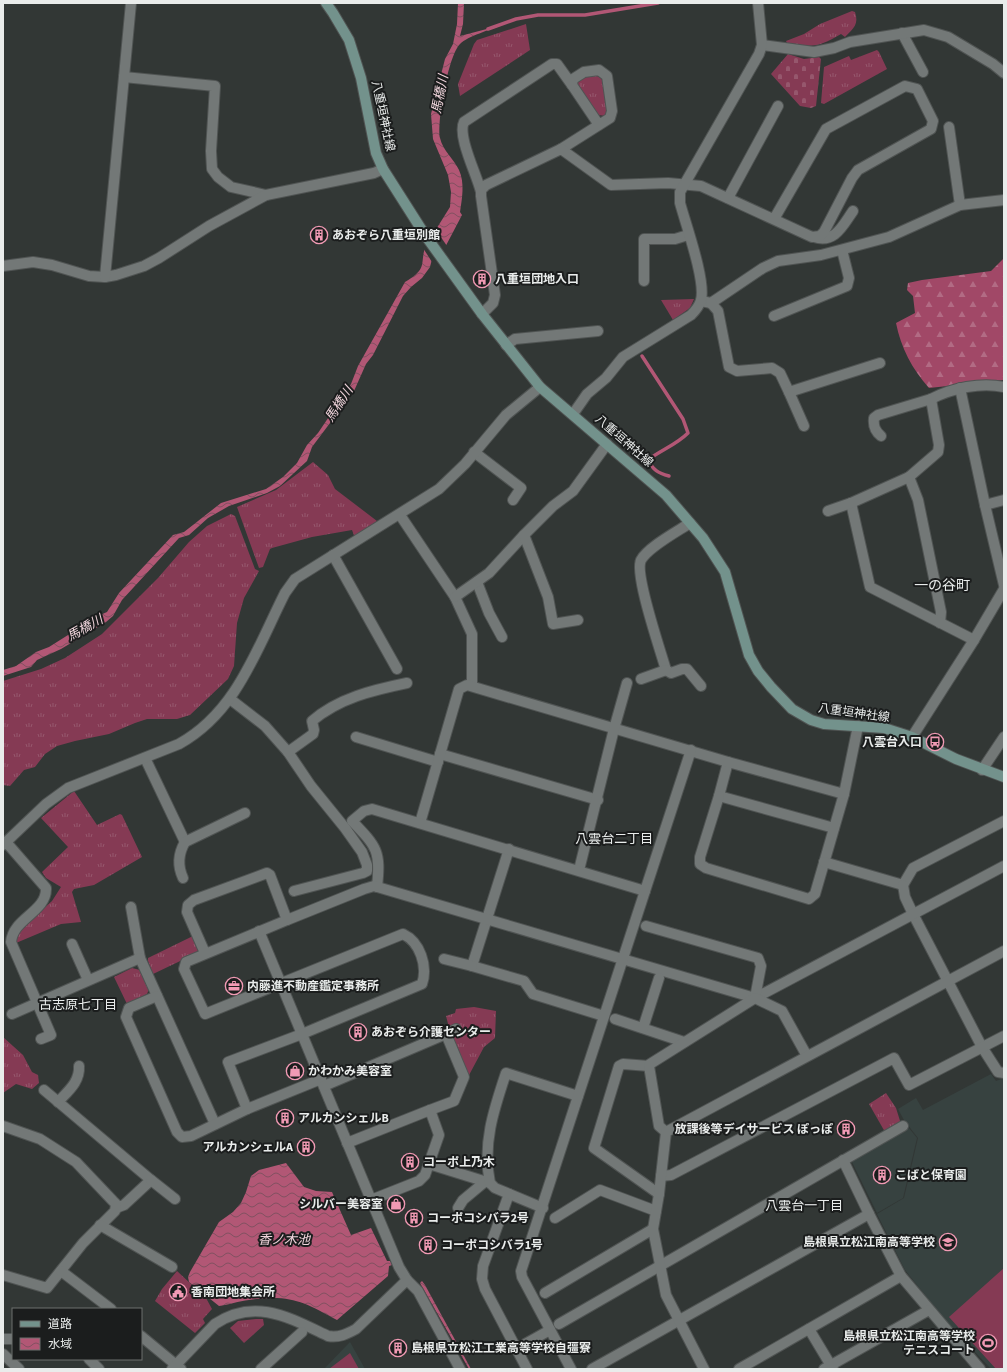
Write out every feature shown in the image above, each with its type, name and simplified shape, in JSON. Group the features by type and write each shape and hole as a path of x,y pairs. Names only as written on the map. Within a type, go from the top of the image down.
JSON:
{"main road":[{"name":"八重垣神社線","path":"326,3 349,40 361,78 376,152 383,168 426,237 482,314 540,387 666,495 713,552 725,572 749,655 758,671 770,687 792,710 806,718 824,724 884,728 912,738 982,770 1004,777"}],"street":[{"path":"105,277 131,3"},
{"path":"758,3 762,45 756,59 680,192 679,198 706,302 718,311 728,367 737,371 772,368 780,373 804,426"},
{"path":"762,45 814,52 834,48 850,42 924,30 948,37 1004,73"},
{"path":"902,33 923,72"},
{"path":"482,314 493,303 495,295 478,177 462,137 464,122 552,64 557,64 599,125"},
{"path":"481,192 486,185 561,149 610,118 612,113 607,76 598,70 584,72 574,79 572,85"},
{"path":"124,77 215,86 211,151 212,169 218,177 231,187 266,195"},
{"path":"774,219 826,129 905,86 917,89 933,121 931,129 858,170 852,178 824,232 820,236 812,237"},
{"path":"728,198 778,106"},
{"path":"950,127 960,205"},
{"path":"561,149 611,185 668,184 701,186 812,237 824,239 835,235 852,211"},
{"path":"3,266 33,262 52,265 89,276 105,277 129,272 149,263 209,226 266,195 374,173 383,168"},
{"path":"572,414 587,394 606,378 623,358 691,315 706,302 763,268 778,261 821,255 889,237 960,205 1004,200"},
{"path":"644,281 644,239 675,239 688,235"},
{"path":"774,316 847,286 850,278 842,250"},
{"path":"506,345 515,338 598,331"},
{"path":"789,392 880,363"},
{"path":"881,436 874,428 873,423 874,418 878,415 960,388 992,385 1004,387"},
{"path":"41,1039 51,1035 11,942 14,930 41,903 46,893 46,888 44,884 5,844 46,804 68,788 145,758 191,737 230,699 239,686 289,587 304,572 400,515 439,489 465,464 506,416 540,387"},
{"path":"960,388 1004,585"},
{"path":"828,511 851,504 909,477 939,449 931,398"},
{"path":"455,597 489,573 553,506 574,491 607,444"},
{"path":"474,452 521,488 513,500"},
{"path":"909,477 918,500 941,612 940,623"},
{"path":"985,505 1004,500"},
{"path":"851,504 870,587 974,640"},
{"path":"400,515 455,597 472,634 472,685"},
{"path":"666,670 644,594 640,564 641,559 649,551 690,523"},
{"path":"524,535 548,597 554,624 578,620"},
{"path":"333,555 397,669"},
{"path":"477,582 489,613 502,637"},
{"path":"912,738 974,640 1004,589"},
{"path":"641,679 666,670 672,673 682,669 687,669 701,686"},
{"path":"288,752 313,734 312,721 333,706 371,690 407,683"},
{"path":"579,870 598,800 614,728 628,683"},
{"path":"420,823 459,689 467,685 472,685 728,762 844,794"},
{"path":"230,699 265,726 288,752 311,786 349,824 369,839 378,855 377,887"},
{"path":"728,762 700,857 700,864 702,866 810,899 815,894 844,794 858,726"},
{"path":"982,770 1004,736"},
{"path":"356,737 598,800"},
{"path":"571,1369 521,1274 691,750"},
{"path":"145,758 185,842"},
{"path":"719,796 834,828"},
{"path":"349,824 364,811 372,809 645,891"},
{"path":"183,878 179,868 179,858 185,842 245,813"},
{"path":"1004,821 913,868 903,885 905,897 913,914 982,1048 998,1072 1004,1073"},
{"path":"294,892 367,871 368,868 364,856 349,824"},
{"path":"472,966 488,920 509,849"},
{"path":"824,862 903,885"},
{"path":"659,1194 594,1148 619,1066 623,1064 648,1066 755,998 1004,866"},
{"path":"205,953 186,912 188,905 194,900 267,873 270,875 287,920"},
{"path":"248,1109 228,1062 302,1034 422,984 425,975 421,954 410,937 403,934 205,1014 184,969 186,962 369,887 377,887 755,998 782,1011 807,1056"},
{"path":"131,907 140,958 215,1124"},
{"path":"646,926 758,958 761,966 755,998"},
{"path":"259,931 399,1267 407,1280 418,1291 460,1369"},
{"path":"72,944 88,980"},
{"path":"666,1132 1004,951"},
{"path":"12,1014 140,958"},
{"path":"444,959 524,981 533,994 604,1016"},
{"path":"643,1028 659,978"},
{"path":"157,996 129,1008 126,1017 177,1132 182,1137 191,1136 248,1109 322,1082 456,1029"},
{"path":"615,1019 684,1042"},
{"path":"347,1143 454,1101 464,1077 446,1034"},
{"path":"661,1176 671,1175 894,1058 909,1085 1004,1036"},
{"path":"58,1102 76,1082 79,1076 79,1066"},
{"path":"648,1066 659,1126 666,1132"},
{"path":"488,1182 487,1143 492,1114 506,1072 578,1096"},
{"path":"44,1090 175,1199"},
{"path":"371,1200 422,1179 439,1135 430,1110"},
{"path":"3,1126 40,1138 76,1162 113,1200 116,1208"},
{"path":"560,1324 661,1264 902,1126"},
{"path":"666,1132 659,1194 653,1229 666,1295 704,1369"},
{"path":"843,1160 901,1276 980,1369"},
{"path":"429,1164 488,1182 495,1188 543,1208"},
{"path":"3,1275 47,1288 100,1225 115,1211 116,1208 124,1205 152,1180"},
{"path":"458,1208 463,1200 488,1182"},
{"path":"555,1218 600,1190 656,1211"},
{"path":"509,1194 483,1266 482,1279 485,1289 528,1369"},
{"path":"592,1369 869,1214"},
{"path":"100,1225 172,1267"},
{"path":"545,1293 653,1229"},
{"path":"61,1271 110,1308"},
{"path":"739,1369 901,1276"},
{"path":"142,1337 176,1368 215,1324 241,1313 270,1312 287,1317 328,1336 334,1337 348,1334 356,1329 407,1280"},
{"path":"809,1329 829,1368 929,1310"},
{"path":"525,1344 550,1330"},
{"path":"261,1369 302,1332"},
{"path":"3,1354 19,1369"},
{"path":"89,1360 99,1369"}],"shaded area":[{"name":"島根県立松江南高等学校","path":"991,1074 996,1081 1004,1078 1004,1369 991,1369 944,1319 905,1270 877,1214 904,1198 918,1138 904,1120 898,1109 916,1098 923,1110"},
{"path":"908,1127 917,1138 903,1198 877,1213 850,1158"},
{"path":"350,1342 365,1369 324,1369"}],"green space":[{"path":"852,11 855,12 856,23 845,37 841,34 827,42 810,46 787,43 786,41 804,34 820,24"},
{"path":"526,24 530,50 460,96 458,84 477,40"},
{"path":"877,50 887,69 824,104 821,103 824,67 849,56 851,60"},
{"path":"788,54 804,59 819,57 821,59 816,106 811,108 800,106 771,74"},
{"path":"594,75 603,81 608,92 608,111 606,116 598,115 577,83 582,78"},
{"path":"1004,258 1004,380 929,388 912,366 904,350 896,323 915,313 913,296 907,290 908,283 991,271"},
{"path":"694,299 690,308 673,320 661,300"},
{"path":"313,462 328,475 335,489 377,521 355,538 352,530 312,537 272,548 270,549 263,567 259,568 237,507 276,490"},
{"path":"231,514 235,516 255,569 259,571 244,598 237,623 234,666 228,679 190,715 177,719 147,719 109,734 57,746 45,754 35,767 24,770 10,786 3,785 3,681 41,669 65,658 102,634 158,578 189,542 207,526"},
{"path":"74,791 97,825 120,814 122,815 142,857 94,885 74,889 72,892 81,922 61,924 16,943 18,932 52,901 61,887 46,878 42,872 68,847 41,818"},
{"path":"193,936 199,947 197,953 153,974 148,958"},
{"path":"132,968 140,970 149,989 147,994 127,1004 114,977"},
{"path":"474,1007 496,1011 495,1038 484,1047 468,1077 451,1035 446,1016 455,1013 456,1009"},
{"path":"3,1037 23,1055 32,1072 38,1075 39,1083 32,1089 16,1084 3,1093"},
{"path":"886,1093 896,1108 901,1124 885,1132 869,1104"},
{"name":"島根県立松江南高等学校 テニスコート","path":"1004,1268 1004,1369 996,1369 949,1317"},
{"path":"177,1271 206,1298 212,1309 203,1319 205,1323 195,1333 155,1301 162,1289"},
{"path":"263,1319 264,1325 244,1343 230,1328 238,1321"},
{"path":"350,1353 359,1369 329,1369"}],"water":[{"name":"馬橋川","path":"458,3 464,3 463,24 460,36 502,25 464,41 460,44 451,61 444,89 440,118 440,138 441,143 457,166 461,175 462,202 460,212 462,215 441,255 430,239 450,207 451,192 448,175 433,139 431,114 445,59 453,44 457,24"},
{"name":"馬橋川","path":"427,241 432,259 430,267 422,278 403,296 373,355 366,364 354,391 312,447 307,461 280,486 267,493 229,506 208,518 189,535 179,538 122,600 113,616 106,622 61,649 37,660 31,667 3,676 3,670 16,666 36,652 49,647 76,630 89,620 107,612 119,593 173,535 184,532 221,503 266,489 283,477 297,463 307,445 318,433 351,384 358,366 405,282 418,273 421,269 424,249"},
{"name":"香ノ木池","path":"286,1163 304,1187 316,1191 332,1192 351,1235 371,1228 387,1261 390,1261 392,1265 389,1266 388,1276 337,1320 315,1308 285,1299 263,1298 219,1306 189,1282 188,1277 190,1272 219,1222 233,1212 241,1203 251,1176 259,1170"},
{"path":"422,1281 471,1369 469,1369 420,1283"}],"pier":[{"path":"434,227 447,246 443,256 432,262 423,248"}],"waterway":[{"path":"488,29 516,19 538,15 585,15 658,3"},
{"path":"642,356 683,419 688,433 679,441 648,460 656,471 669,476"}],"place":[{"name":"あおぞら八重垣別館","path":"319,235"},
{"name":"八重垣団地入口","path":"482,279"},
{"name":"八雲台入口","path":"935,742"},
{"name":"内藤進不動産鑑定事務所","path":"234,986"},
{"name":"あおぞら介護センター","path":"358,1032"},
{"name":"かわかみ美容室","path":"295,1071"},
{"name":"アルカンシェルB","path":"285,1118"},
{"name":"放課後等デイサービス ぽっぽ","path":"846,1129"},
{"name":"アルカンシェルA","path":"306,1147"},
{"name":"コーポ上乃木","path":"410,1162"},
{"name":"こばと保育園","path":"882,1175"},
{"name":"シルバー美容室","path":"396,1204"},
{"name":"コーポコシバラ2号","path":"414,1218"},
{"name":"島根県立松江南高等学校","path":"948,1242"},
{"name":"コーポコシバラ1号","path":"428,1245"},
{"name":"香南団地集会所","path":"178,1292"},
{"name":"島根県立松江南高等学校 テニスコート","path":"988,1343"},
{"name":"島根県立松江工業高等学校自彊寮","path":"398,1348"}],"district":[{"name":"一の谷町","path":"942,586"},
{"name":"八雲台二丁目","path":"614,839"},
{"name":"古志原七丁目","path":"78,1005"},
{"name":"八雲台一丁目","path":"804,1206"}]}
